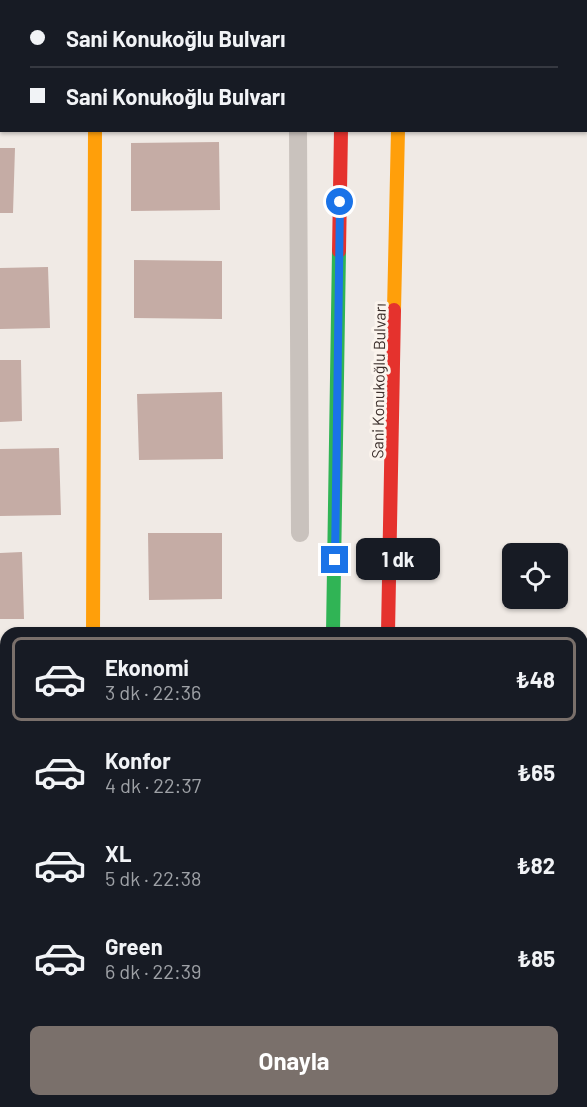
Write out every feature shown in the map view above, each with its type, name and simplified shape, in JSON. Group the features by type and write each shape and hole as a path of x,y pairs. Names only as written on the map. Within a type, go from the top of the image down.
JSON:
{"main road":[{"path":"93,627 95,132"},
{"path":"333,627 341,132"},
{"name":"Sani Konukoğlu Bulvarı","path":"388,627 398,132"}],"street":[{"path":"297,132 300,532"}],"building":[{"path":"219,142 220,210 131,211 131,143"},
{"path":"0,148 15,148 13,213 0,213"},
{"path":"134,260 222,261 222,319 134,318"},
{"path":"48,267 50,328 0,329 0,268"},
{"path":"0,360 21,360 22,421 0,422"},
{"path":"222,392 223,459 139,460 137,394"},
{"path":"59,448 61,515 0,516 0,449"},
{"path":"148,533 222,533 222,599 149,600"},
{"path":"22,552 24,619 0,619 0,553"}],"traffic: fast":[{"path":"333,627 339,251"}],"traffic: slow":[{"path":"93,627 95,132"},
{"path":"394,310 398,132"}],"traffic: jam":[{"path":"339,251 341,132"},
{"path":"388,627 394,310"}],"route":[{"path":"335,560 340,202"}]}
